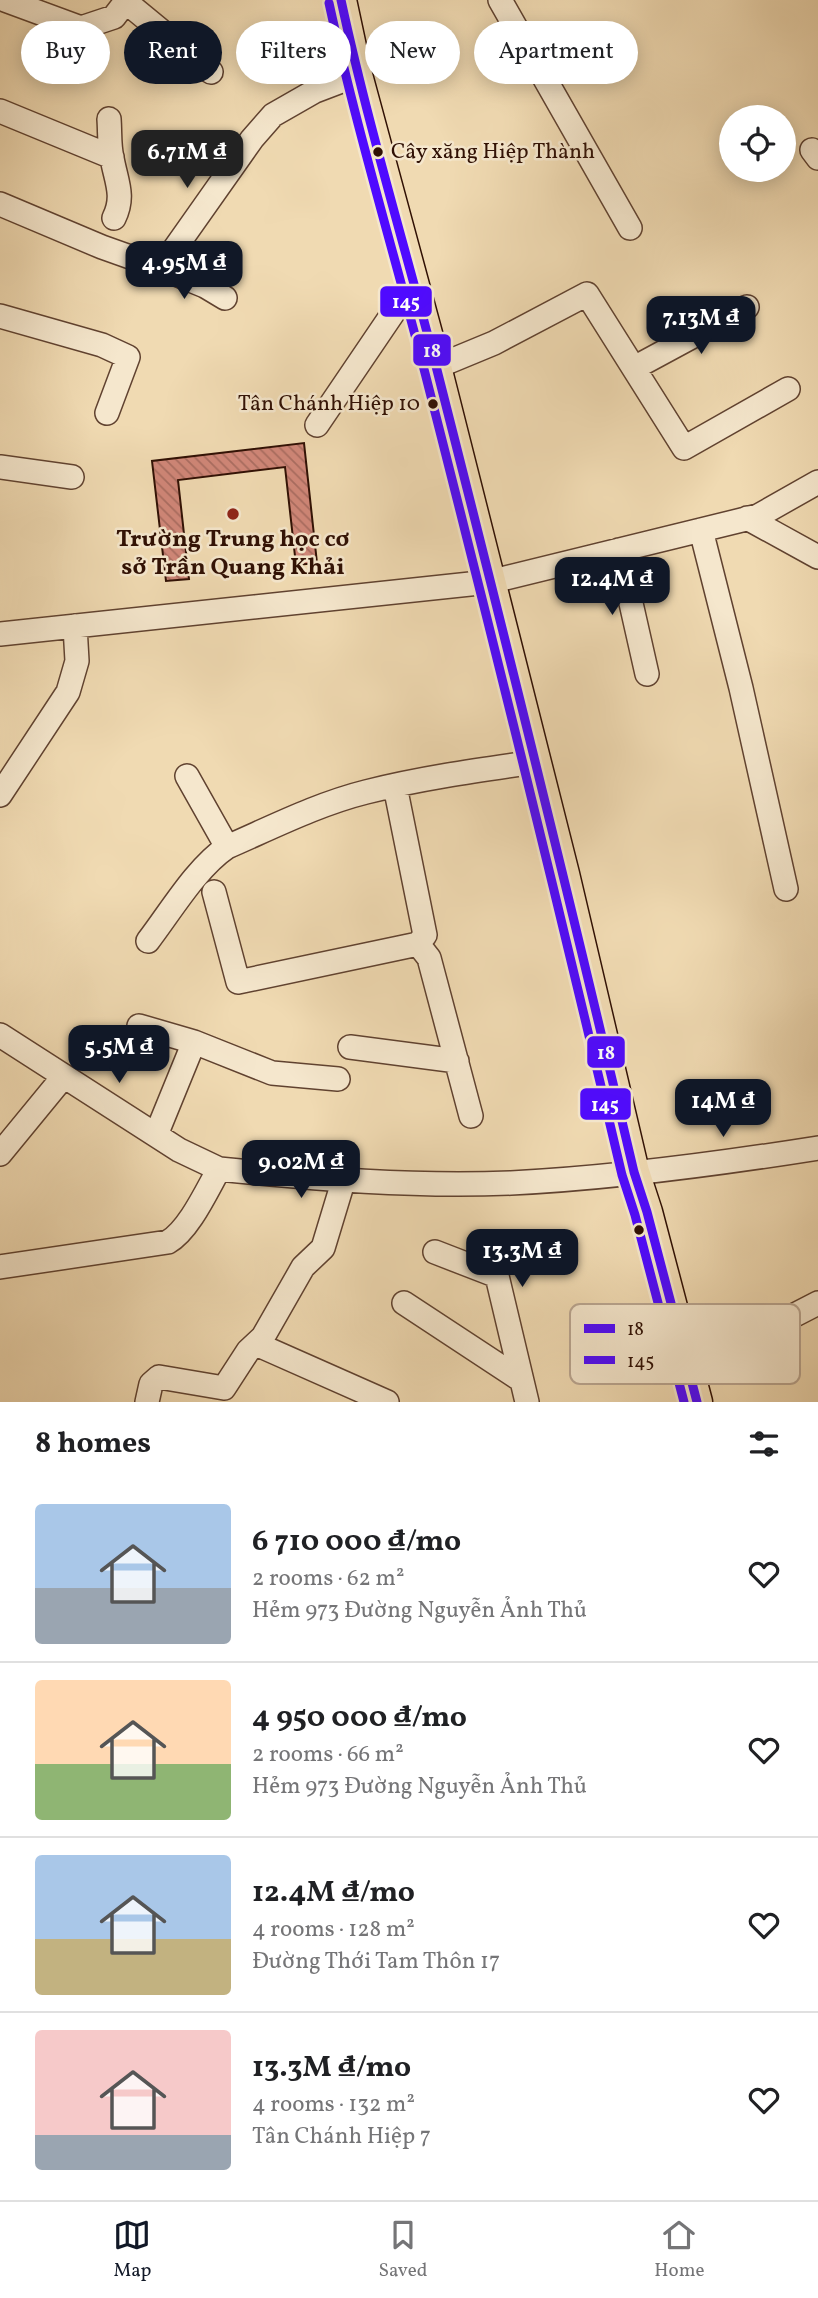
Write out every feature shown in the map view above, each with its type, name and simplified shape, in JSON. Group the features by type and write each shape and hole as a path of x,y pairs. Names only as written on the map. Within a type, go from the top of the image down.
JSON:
{"main road":[{"path":"341,0 535,762 634,1172 671,1304"},
{"path":"692,1384 696,1402"}],"street":[{"path":"5,0 82,28 114,17 127,1 151,21"},
{"path":"500,0 630,228"},
{"path":"161,268 252,139 273,115 315,91 358,75"},
{"path":"0,111 111,157"},
{"path":"109,119 111,157 121,193 120,206 114,218"},
{"path":"0,204 205,286 225,298"},
{"path":"317,425 412,285"},
{"path":"436,367 494,343 587,294 684,447 788,388"},
{"path":"634,368 747,306"},
{"path":"0,316 102,345 128,357 107,413"},
{"path":"0,467 72,477"},
{"path":"0,634 489,582 758,516 818,482"},
{"path":"747,519 818,558"},
{"path":"701,530 741,688 786,889"},
{"path":"619,550 647,674"},
{"path":"0,794 68,692 77,661 75,626"},
{"path":"148,941 204,867 227,847 308,811 366,792 535,762"},
{"path":"187,776 227,847"},
{"path":"214,892 238,982 418,944 425,935 395,786"},
{"path":"418,944 429,958 471,1116"},
{"path":"139,1026 194,1042 272,1073 338,1079"},
{"path":"0,1035 179,1150 219,1169 343,1182 511,1183 634,1172 818,1148"},
{"path":"156,1135 194,1042"},
{"path":"350,1047 457,1061"},
{"path":"0,1154 64,1076"},
{"path":"0,1267 168,1241 186,1223 219,1169"},
{"path":"147,1402 151,1384 159,1377 224,1388 248,1351 268,1328 303,1268 323,1248 343,1182"},
{"path":"435,1252 497,1276 524,1391"},
{"path":"404,1303 524,1391"},
{"path":"800,1312 818,1303"},
{"path":"256,1344 387,1402"}],"building":[{"path":"304,443 317,563 296,565 285,467 178,480 189,579 166,581 152,461"}],"transit line":[{"name":"18","path":"341,0 488,570 634,1172 671,1304"},
{"name":"145","path":"329,3 476,573 622,1175 658,1304"},
{"name":"145","path":"679,1384 684,1402"},
{"name":"18","path":"692,1384 697,1402"}],"place":[{"name":"Cây xăng Hiệp Thành","path":"378,152"},
{"name":"Tân Chánh Hiệp 10","path":"433,404"},
{"name":"Trường Trung học cơ sở Trần Quang Khải","path":"233,514"}]}
